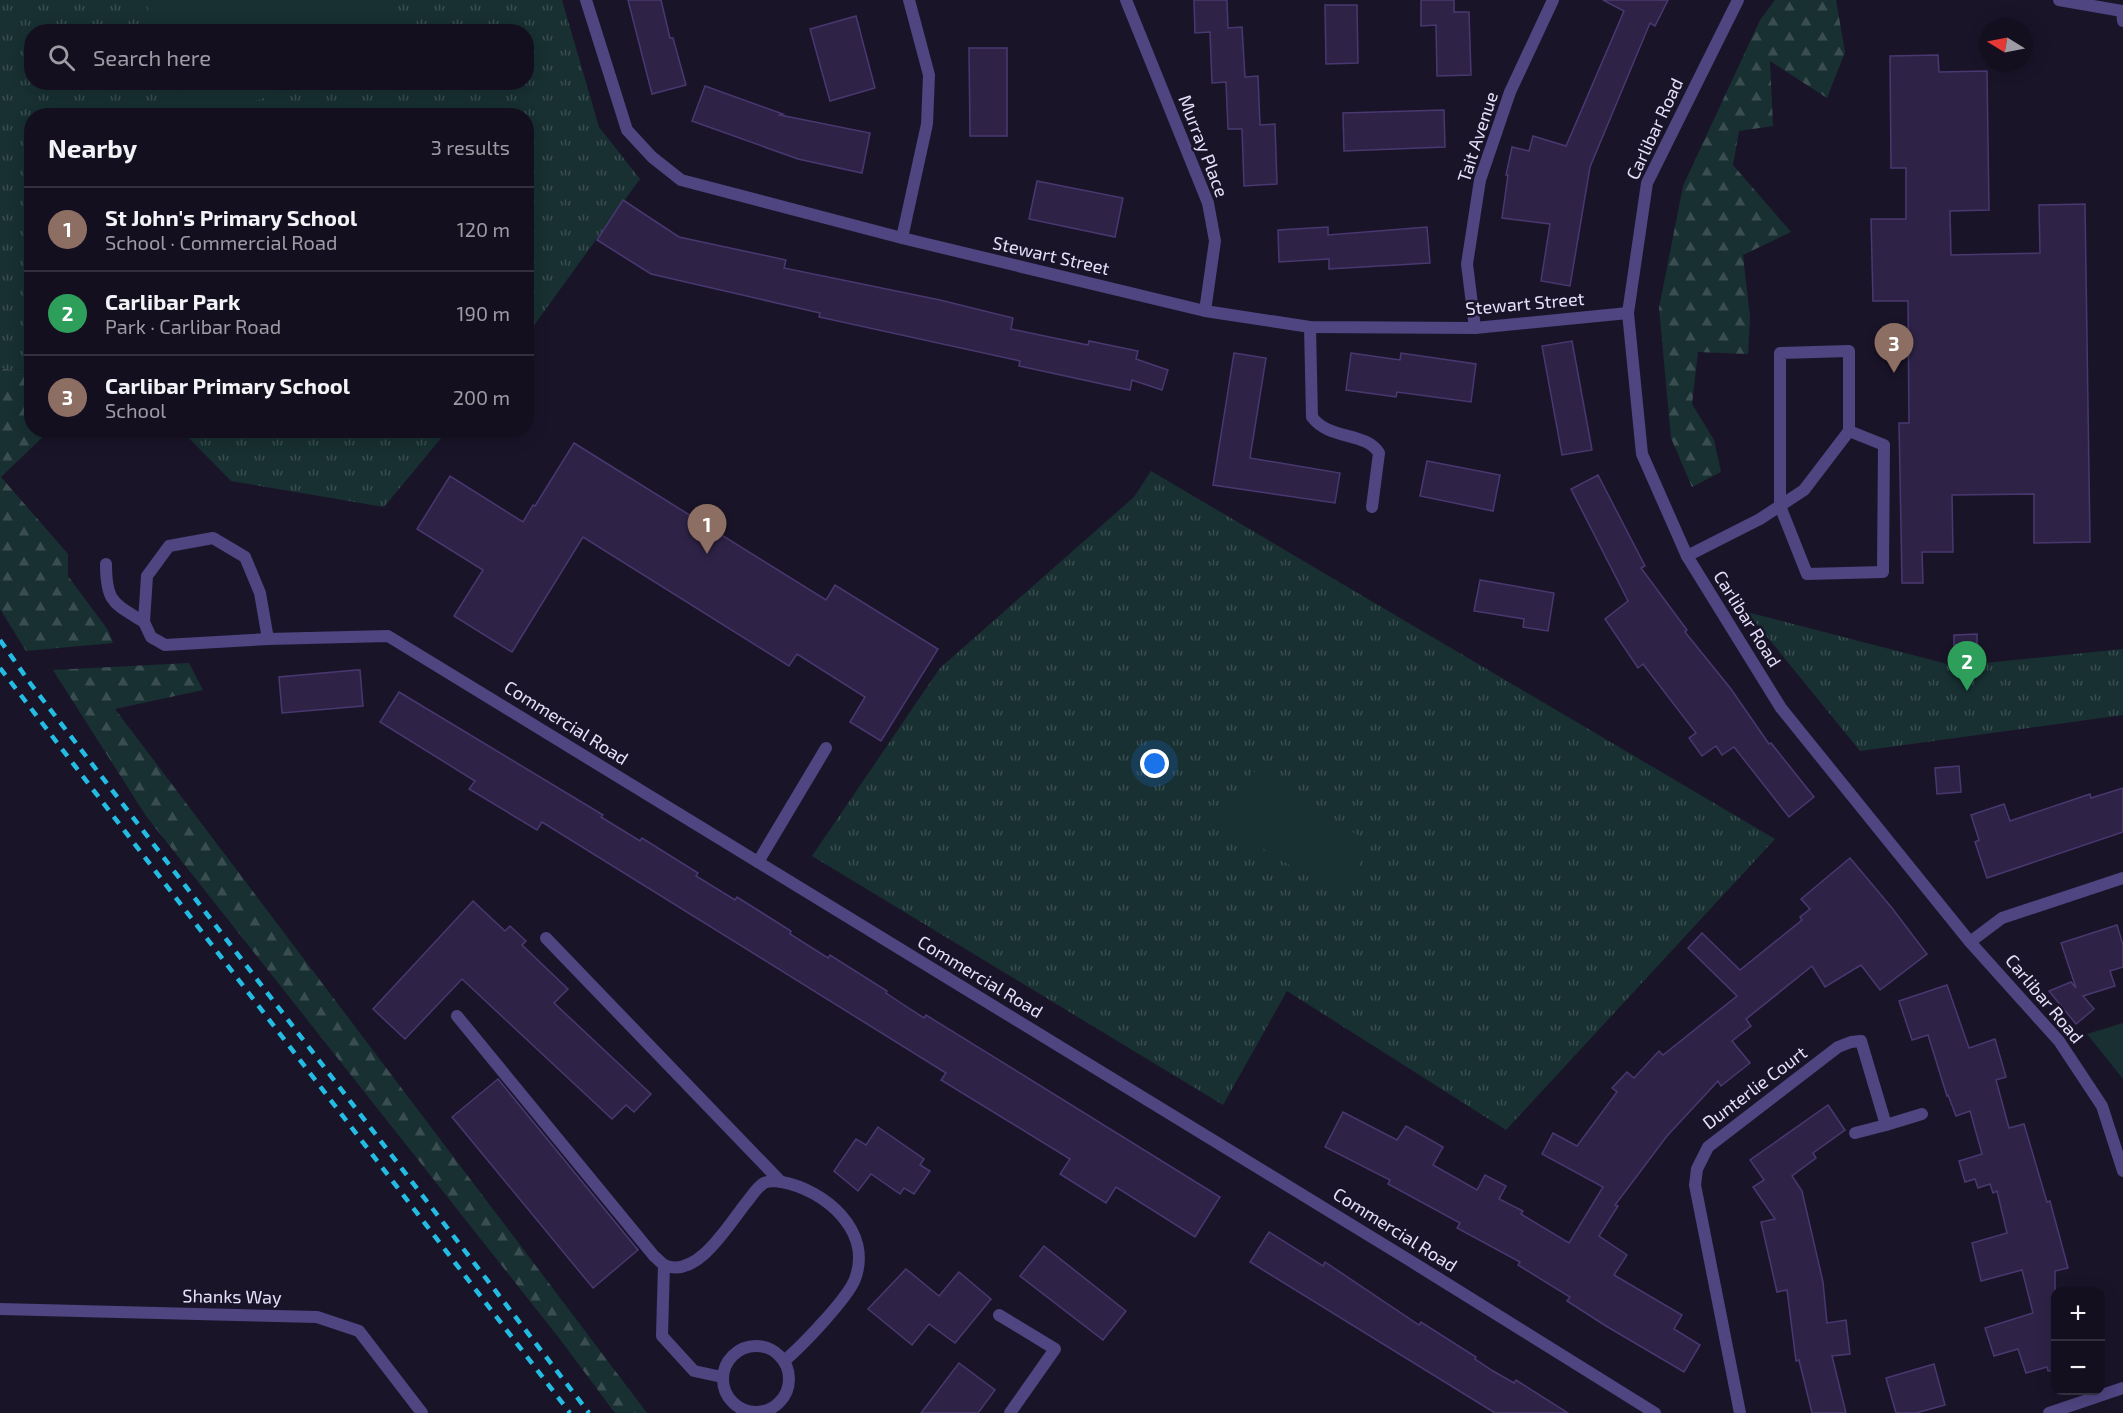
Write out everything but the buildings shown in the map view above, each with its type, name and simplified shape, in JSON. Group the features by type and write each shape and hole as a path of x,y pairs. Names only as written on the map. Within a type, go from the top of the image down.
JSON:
{"street":[{"name":"Stewart Street","path":"586,0 627,130 652,157 681,180 902,238 1205,311 1310,327 1475,328 1628,313"},
{"path":"902,238 927,124 929,75 909,0"},
{"name":"Murray Place","path":"1126,0 1208,203 1215,241 1205,311"},
{"name":"Tait Avenue","path":"1475,328 1467,264 1480,180 1510,92 1553,0"},
{"name":"Carlibar Road","path":"1738,0 1647,183 1628,313 1642,454 1687,556 1781,708 1970,942 2059,1041 2102,1107 2123,1171"},
{"path":"2059,0 2122,12 2123,21"},
{"path":"1310,327 1312,417 1329,432 1374,445 1379,453 1372,507"},
{"path":"1687,556 1760,519 1780,506 1804,490 1849,431 1849,351 1780,352 1780,506 1807,574 1883,572 1884,445 1849,431"},
{"path":"144,622 147,576 169,546 213,538 245,556 260,594 268,639"},
{"name":"Commercial Road","path":"106,564 106,587 116,604 144,622 151,637 165,645 268,639 388,636 1409,1260 1655,1413"},
{"path":"758,862 825,748"},
{"path":"1970,942 2002,918 2123,878"},
{"path":"546,938 781,1182"},
{"path":"457,1016 654,1256 664,1265 679,1267 692,1263 704,1255 754,1192 765,1182 781,1182 806,1189 834,1208 852,1227 857,1246 856,1278 849,1290 799,1348 784,1361"},
{"name":"Dunterlie Court","path":"1740,1413 1695,1185 1697,1169 1708,1147 1838,1047 1851,1041 1861,1041 1886,1125"},
{"path":"1856,1133 1922,1114"},
{"path":"664,1265 662,1336 694,1371 722,1377"},
{"name":"Shanks Way","path":"0,1309 317,1317 358,1332 422,1413"},
{"path":"999,1315 1054,1349 1010,1413"},
{"path":"756,1346 772,1350 784,1361 789,1375 788,1390 769,1412 752,1413 736,1407 725,1394 722,1377 727,1361 739,1350 756,1346"},
{"path":"2049,1413 2123,1388"}],"green space":[{"path":"0,0 562,0 599,127 640,179 534,325 534,108 24,108 24,369 0,368"},
{"path":"145,0 395,0 403,24 154,24"},
{"path":"1775,0 1836,0 1845,52 1827,98 1770,61 1773,126 1739,131 1733,165 1791,232 1743,255 1750,317 1748,354 1698,352 1692,404 1714,440 1721,472 1692,487 1671,438 1659,308 1683,186 1760,20"},
{"path":"177,90 287,90 234,108 183,108"},
{"path":"0,368 24,369 24,438 42,438 1,477 68,554 68,576 108,630 113,643 26,651 0,609"},
{"path":"189,438 441,438 384,507 231,481"},
{"path":"1151,471 1775,839 1506,1130 1287,991 1223,1105 812,856 940,668 1134,497"},
{"path":"1747,612 1955,666 2123,649 2123,715 1860,751"},
{"path":"189,663 203,690 115,709 647,1413 615,1413 559,1338 146,816 53,670"},
{"path":"1253,771 1372,844 1340,896 1221,823"},
{"path":"2123,1023 2123,1079 2087,1034"}],"railway":[{"path":"0,640 30,683 589,1413"},
{"path":"0,668 570,1413"}],"place":[{"name":"Carlibar Primary School","path":"1894,373"},
{"name":"St John's Primary School","path":"707,554"},
{"name":"Carlibar Park","path":"1967,691"}]}
